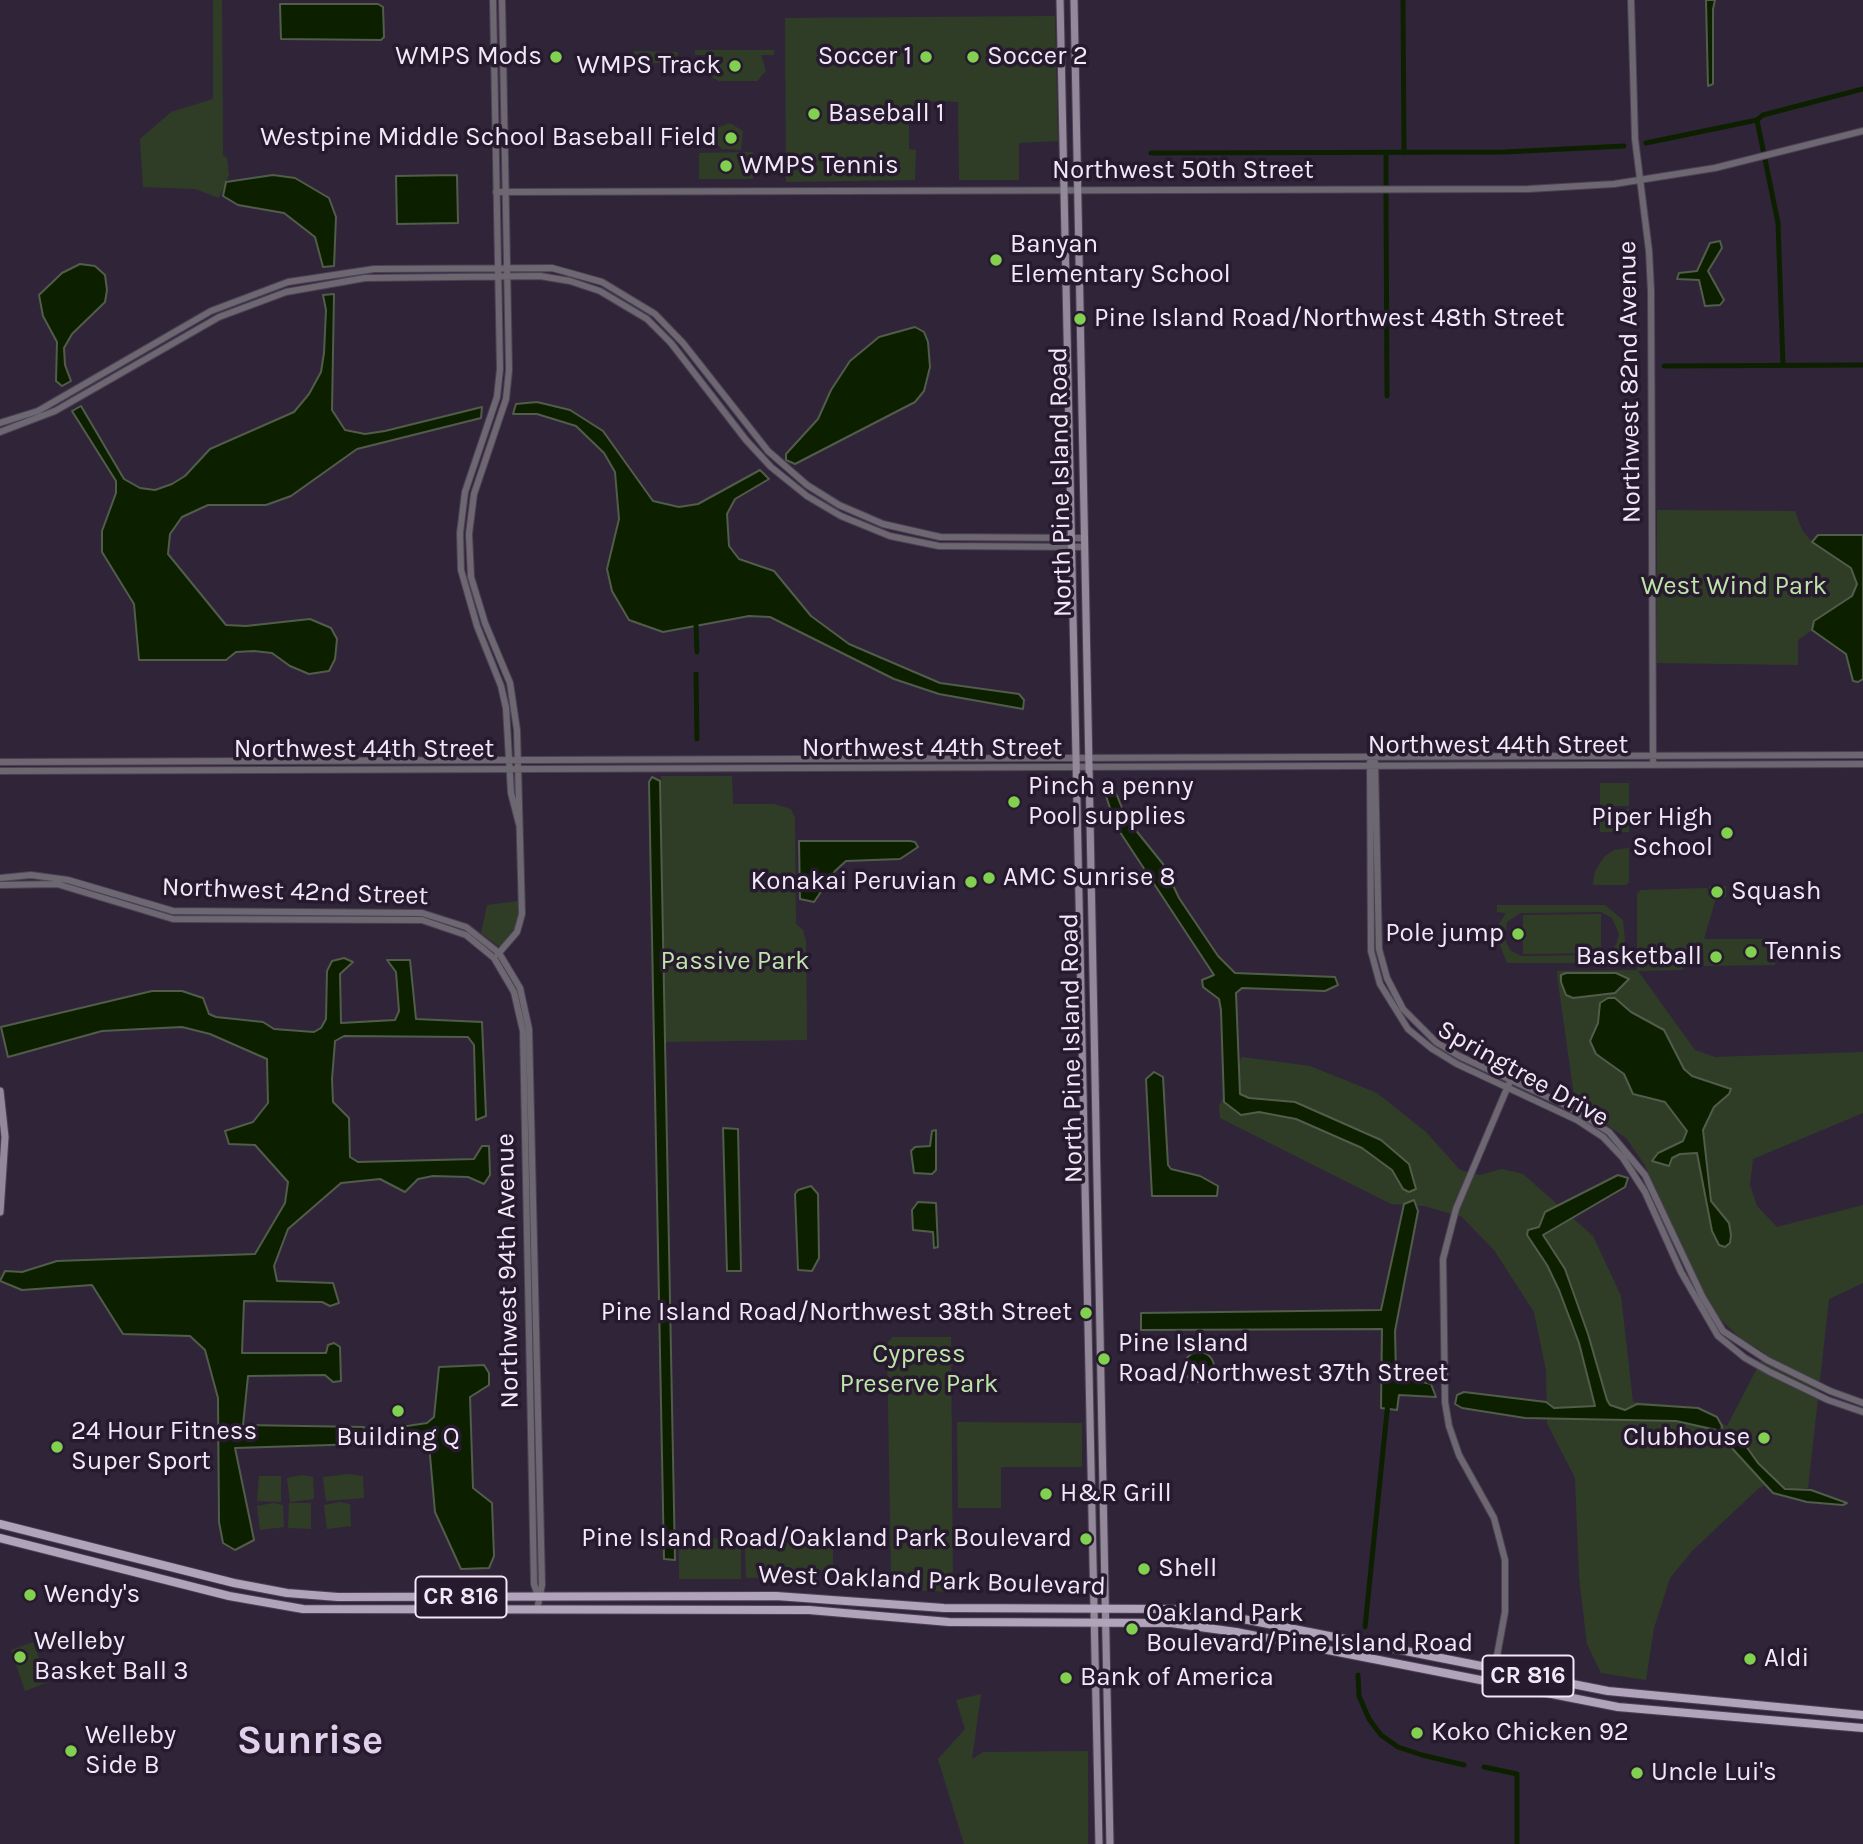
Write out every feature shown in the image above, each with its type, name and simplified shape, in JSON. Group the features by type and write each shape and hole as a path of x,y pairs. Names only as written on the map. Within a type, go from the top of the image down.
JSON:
{"main road":[{"name":"North Pine Island Road","path":"1060,0 1098,1844"},
{"name":"North Pine Island Road","path":"1074,0 1090,768 1099,1391 1110,1844"},
{"path":"1067,306 1072,308 1079,324"},
{"path":"1074,614 1081,624 1086,673"},
{"path":"0,1091 5,1156 0,1212"},
{"name":"West Oakland Park Boulevard","path":"0,1524 246,1586 287,1593 338,1597 787,1596 943,1608 1171,1609 1238,1618 1628,1694 1863,1714"},
{"name":"West Oakland Park Boulevard","path":"0,1538 275,1605 345,1611 809,1610 936,1622 1171,1623 1214,1628 1618,1707 1863,1728"}],"street":[{"path":"493,0 499,369 497,397 465,492 460,533 463,582 477,626 498,674 506,708 512,801 520,829"},
{"path":"496,955 521,924 520,769 517,760 516,707 506,671 485,623 471,577 469,534 474,494 506,399 509,370 502,0"},
{"name":"Northwest 82nd Avenue","path":"1631,0 1633,106 1649,251 1651,299 1653,764"},
{"name":"Northwest 50th Street","path":"496,192 1528,189 1640,181 1762,158 1863,131"},
{"path":"0,423 38,411 211,311 275,286 354,270 498,266 552,268 586,276 614,288 647,308 678,337 754,436 778,461 824,497 857,514 891,527 940,537 1084,538"},
{"path":"0,432 26,424 64,406 205,324 271,296 318,284 365,278 507,275 570,281 600,291 639,313 671,343 746,440 771,467 807,496 841,516 890,536 939,546 1084,547"},
{"name":"Northwest 44th Street","path":"0,762 1863,755"},
{"path":"1491,756 1491,765"},
{"name":"Springtree Drive","path":"1372,757 1368,766 1369,932 1380,984 1408,1029 1422,1042 1457,1064 1577,1120 1613,1146 1645,1192 1681,1272 1718,1336 1745,1358 1828,1400 1863,1412"},
{"name":"Springtree Drive","path":"1372,757 1377,766 1378,932 1387,978 1403,1009 1436,1042 1459,1056 1511,1079 1600,1125 1627,1150 1645,1175 1708,1307 1723,1331 1767,1360 1830,1391 1863,1403"},
{"name":"Northwest 44th Street","path":"0,771 1863,764"},
{"name":"Northwest 42nd Street","path":"0,878 31,875 55,877 173,912 422,913 466,927 496,955"},
{"name":"Northwest 42nd Street","path":"0,885 57,884 173,919 422,920 466,935 496,955"},
{"name":"Northwest 94th Avenue","path":"496,955 520,988 530,1029 542,1585 537,1610"},
{"path":"1492,1683 1507,1589 1505,1560 1494,1518 1459,1455 1449,1426 1445,1402 1443,1259 1456,1209 1511,1079"}],"green space":[{"path":"213,0 222,0 223,155 227,158 229,175 219,198 195,189 143,187 140,139 171,112 213,99"},
{"path":"1055,16 1058,141 1019,143 1019,180 959,180 958,102 945,101 917,102 909,110 909,149 916,150 915,180 786,182 785,18"},
{"name":"WMPS Track","path":"695,50 774,50 774,55 761,55 766,71 757,81 719,81 705,73 707,55 695,55"},
{"path":"634,51 678,52 677,63 634,63"},
{"name":"Westpine Middle School Baseball Field","path":"730,123 743,131 741,150 722,149 718,145 717,128"},
{"name":"WMPS Tennis","path":"753,152 753,179 699,179 699,153"},
{"name":"West Wind Park","path":"1657,510 1795,511 1802,530 1812,542 1851,568 1857,584 1852,596 1814,621 1812,630 1798,640 1798,665 1657,663"},
{"name":"Passive Park","path":"661,776 732,776 733,804 774,804 791,809 795,818 796,924 803,930 806,941 807,1040 665,1042"},
{"path":"1600,783 1629,783 1629,806 1600,806"},
{"path":"1600,809 1629,809 1629,832 1600,832"},
{"path":"1629,848 1629,882 1626,885 1593,885 1595,871 1604,857 1614,850"},
{"path":"1709,886 1726,886 1726,897 1716,898 1704,939 1774,939 1775,965 1704,966 1703,950 1682,970 1638,971 1695,1050 1715,1057 1863,1052 1863,1113 1753,1159 1750,1185 1757,1206 1777,1227 1863,1205 1863,1283 1829,1299 1808,1488 1790,1490 1775,1481 1759,1488 1692,1551 1670,1578 1654,1628 1646,1680 1601,1673 1587,1644 1579,1577 1575,1478 1547,1423 1546,1370 1534,1312 1494,1250 1462,1217 1424,1206 1391,1204 1220,1118 1219,1106 1242,1057 1310,1066 1377,1093 1426,1132 1460,1170 1480,1175 1502,1169 1523,1174 1593,1236 1621,1296 1633,1402 1684,1406 1727,1426 1765,1353 1740,1338 1720,1319 1705,1294 1644,1164 1626,1138 1575,1103 1557,971 1637,970 1637,894 1641,890 1707,888 1709,898"},
{"path":"518,901 520,920 501,948 481,933 487,905"},
{"path":"1497,905 1605,905 1623,920 1625,942 1614,958 1599,963 1507,963 1497,937 1499,924 1506,913 1497,912","holes":["1601,912 1612,918 1619,934 1616,945 1603,955 1521,956 1510,950 1505,940 1507,922 1520,913"]},
{"path":"1601,914 1601,953 1523,954 1523,915"},
{"name":"Cypress Preserve Park","path":"892,1337 951,1337 953,1592 908,1590 891,1576 887,1344"},
{"path":"957,1422 1082,1423 1082,1467 1001,1467 1001,1508 958,1508"},
{"path":"348,1474 363,1476 364,1498 326,1501 323,1477"},
{"path":"302,1475 313,1477 314,1499 290,1502 287,1478"},
{"path":"259,1476 281,1476 281,1502 257,1501"},
{"path":"340,1502 350,1504 351,1526 327,1529 324,1505"},
{"path":"273,1503 283,1505 284,1527 260,1530 257,1506"},
{"path":"289,1503 311,1503 311,1529 288,1528"},
{"path":"741,1538 741,1579 679,1579 679,1539"},
{"path":"833,1542 833,1570 801,1571 801,1577 746,1578 745,1543"},
{"path":"33,1642 48,1682 25,1691 11,1650"},
{"path":"981,1694 972,1759 983,1752 1088,1751 1088,1844 964,1844 938,1759 965,1729 956,1700"}],"shaded area":[{"path":"1706,0 1715,0 1713,84 1708,86"},
{"path":"280,4 378,4 383,7 384,37 381,40 281,39"},
{"path":"273,175 295,178 329,198 336,217 334,266 323,267 315,237 284,213 238,205 223,196 226,182"},
{"path":"457,175 458,223 397,224 396,176"},
{"path":"1720,241 1722,248 1708,271 1724,300 1720,305 1705,306 1699,280 1677,279 1679,273 1697,271 1710,243"},
{"path":"80,264 95,266 105,275 107,290 105,302 72,334 64,348 65,365 71,381 62,386 56,381 57,342 43,316 39,295 62,273"},
{"path":"334,294 332,410 345,430 365,434 385,431 482,407 481,418 357,449 291,496 266,505 208,505 182,517 170,534 168,554 226,625 246,626 310,619 331,628 337,639 335,659 329,671 309,674 290,666 272,653 254,651 236,652 226,660 139,660 134,604 102,552 102,531 116,493 116,481 72,411 81,406 124,479 140,488 155,490 172,484 185,476 210,449 294,412 309,394 321,372 326,310 323,295"},
{"path":"915,327 924,332 928,342 930,367 924,391 915,402 795,464 786,460 786,454 818,419 831,390 850,361 879,337"},
{"path":"537,402 570,410 603,431 653,501 679,507 698,504 760,470 769,479 735,499 727,514 729,546 739,559 774,571 811,616 849,644 940,683 1019,694 1024,700 1023,709 939,694 894,679 770,617 749,616 663,632 629,620 612,591 607,569 619,519 615,472 604,453 576,426 537,414 513,414 516,404"},
{"path":"1818,535 1863,535 1863,679 1858,682 1853,681 1846,654 1812,630 1814,621 1852,596 1857,584 1851,568 1812,542"},
{"path":"652,777 660,781 675,1560 664,1559 649,782"},
{"path":"1114,788 1126,818 1163,864 1179,898 1218,956 1235,973 1335,977 1338,985 1325,991 1242,988 1236,993 1240,1094 1249,1098 1295,1102 1381,1140 1409,1164 1416,1189 1409,1192 1403,1189 1392,1170 1362,1148 1296,1119 1259,1112 1241,1115 1224,1102 1221,1010 1219,999 1203,987 1202,980 1214,975 1116,826 1105,793"},
{"path":"799,841 910,841 915,842 918,847 900,859 846,861 835,871 814,902 800,899"},
{"path":"344,958 353,962 340,974 341,1023 395,1020 399,1011 396,972 387,960 410,960 416,1019 482,1022 486,1116 476,1120 474,1045 468,1037 344,1036 335,1041 333,1102 349,1118 350,1157 358,1162 474,1159 482,1146 489,1146 490,1175 484,1184 468,1177 433,1176 418,1179 405,1192 380,1179 341,1183 288,1229 274,1266 277,1281 333,1283 339,1303 330,1306 322,1302 244,1301 242,1353 326,1353 328,1345 334,1343 340,1347 341,1381 333,1382 325,1375 248,1376 243,1425 364,1427 362,1444 235,1448 254,1540 235,1550 223,1543 219,1522 218,1398 205,1350 190,1336 123,1334 92,1285 22,1290 0,1281 5,1271 22,1272 57,1261 255,1254 285,1203 288,1182 255,1145 229,1144 225,1131 253,1122 268,1103 267,1059 210,1034 182,1027 102,1031 8,1057 1,1027 152,991 182,991 203,998 209,1014 216,1017 263,1022 274,1029 314,1032 321,1028 326,1019 327,971 332,961"},
{"path":"1616,973 1629,979 1615,993 1573,998 1566,995 1561,982 1561,975"},
{"path":"1608,998 1615,998 1631,1012 1664,1030 1684,1069 1692,1076 1731,1089 1714,1107 1703,1130 1711,1201 1729,1223 1730,1243 1725,1247 1719,1245 1712,1231 1697,1153 1680,1154 1672,1158 1669,1166 1652,1161 1658,1153 1683,1141 1687,1131 1665,1102 1633,1094 1624,1074 1596,1054 1590,1041 1598,1023 1600,1003"},
{"path":"1154,1072 1163,1077 1168,1165 1171,1169 1200,1176 1218,1186 1217,1196 1152,1196 1146,1079"},
{"path":"723,1128 738,1129 741,1271 727,1271"},
{"path":"936,1130 936,1170 932,1174 914,1173 911,1151 915,1147 930,1146 932,1131"},
{"path":"1618,1175 1628,1178 1625,1187 1543,1235 1565,1269 1607,1400 1610,1405 1625,1410 1637,1404 1698,1408 1717,1417 1722,1426 1721,1431 1676,1421 1525,1418 1462,1408 1455,1404 1457,1395 1464,1392 1546,1402 1554,1408 1595,1406 1579,1343 1559,1290 1547,1265 1527,1235 1528,1230 1539,1227 1545,1212"},
{"path":"811,1186 818,1194 819,1258 812,1271 798,1270 795,1194 798,1190"},
{"path":"1414,1200 1418,1211 1395,1331 1396,1376 1431,1384 1436,1397 1399,1395 1397,1410 1381,1408 1382,1329 1141,1330 1141,1313 1381,1310 1404,1204"},
{"path":"918,1202 936,1203 938,1247 934,1248 933,1232 913,1230 912,1210"},
{"path":"1199,1352 1210,1356 1214,1367 1210,1378 1199,1382 1188,1378 1184,1367 1188,1356"},
{"path":"484,1365 489,1373 489,1385 470,1397 473,1488 492,1503 494,1556 489,1568 461,1569 435,1512 429,1444 394,1443 390,1437 394,1428 427,1423 434,1417 439,1367"},
{"path":"1735,1438 1741,1439 1758,1463 1785,1489 1811,1490 1847,1503 1807,1502 1773,1493 1730,1446 1729,1443"}],"waterway":[{"path":"1403,0 1404,153"},
{"path":"1646,143 1757,120 1763,115 1863,89"},
{"path":"1757,120 1778,223 1783,365"},
{"path":"1151,153 1505,152 1624,146"},
{"path":"1386,153 1386,185"},
{"path":"1386,194 1387,396"},
{"path":"1664,366 1863,365"},
{"path":"696,625 697,652"},
{"path":"696,674 697,739"},
{"path":"1365,1627 1388,1402"},
{"path":"1358,1675 1359,1696 1369,1719 1381,1735 1398,1747 1464,1765"},
{"path":"1484,1767 1517,1774 1517,1844"}],"place":[{"name":"WMPS Mods","path":"556,57"},
{"name":"Soccer 1","path":"926,57"},
{"name":"Soccer 2","path":"973,57"},
{"name":"WMPS Track","path":"735,66"},
{"name":"Baseball 1","path":"814,114"},
{"name":"Westpine Middle School Baseball Field","path":"731,138"},
{"name":"WMPS Tennis","path":"726,166"},
{"name":"Banyan Elementary School","path":"996,260"},
{"name":"Pine Island Road/Northwest 48th Street","path":"1080,319"},
{"name":"Pinch a penny Pool supplies","path":"1014,802"},
{"name":"Piper High School","path":"1727,833"},
{"name":"AMC Sunrise 8","path":"989,878"},
{"name":"Konakai Peruvian","path":"971,882"},
{"name":"Squash","path":"1717,892"},
{"name":"Pole jump","path":"1518,934"},
{"name":"Tennis","path":"1751,952"},
{"name":"Basketball","path":"1716,957"},
{"name":"Pine Island Road/Northwest 38th Street","path":"1086,1313"},
{"name":"Pine Island Road/Northwest 37th Street","path":"1104,1359"},
{"name":"Building Q","path":"398,1411"},
{"name":"Clubhouse","path":"1764,1438"},
{"name":"24 Hour Fitness Super Sport","path":"57,1447"},
{"name":"H&R Grill","path":"1046,1494"},
{"name":"Pine Island Road/Oakland Park Boulevard","path":"1086,1539"},
{"name":"Shell","path":"1144,1569"},
{"name":"Wendy's","path":"30,1595"},
{"name":"Oakland Park Boulevard/Pine Island Road","path":"1132,1629"},
{"name":"Welleby Basket Ball 3","path":"20,1657"},
{"name":"Aldi","path":"1750,1659"},
{"name":"Bank of America","path":"1066,1678"},
{"name":"Koko Chicken 92","path":"1417,1733"},
{"name":"Welleby Side B","path":"71,1751"},
{"name":"Uncle Lui's","path":"1637,1773"}],"district":[{"name":"Sunrise","path":"310,1742"}]}
